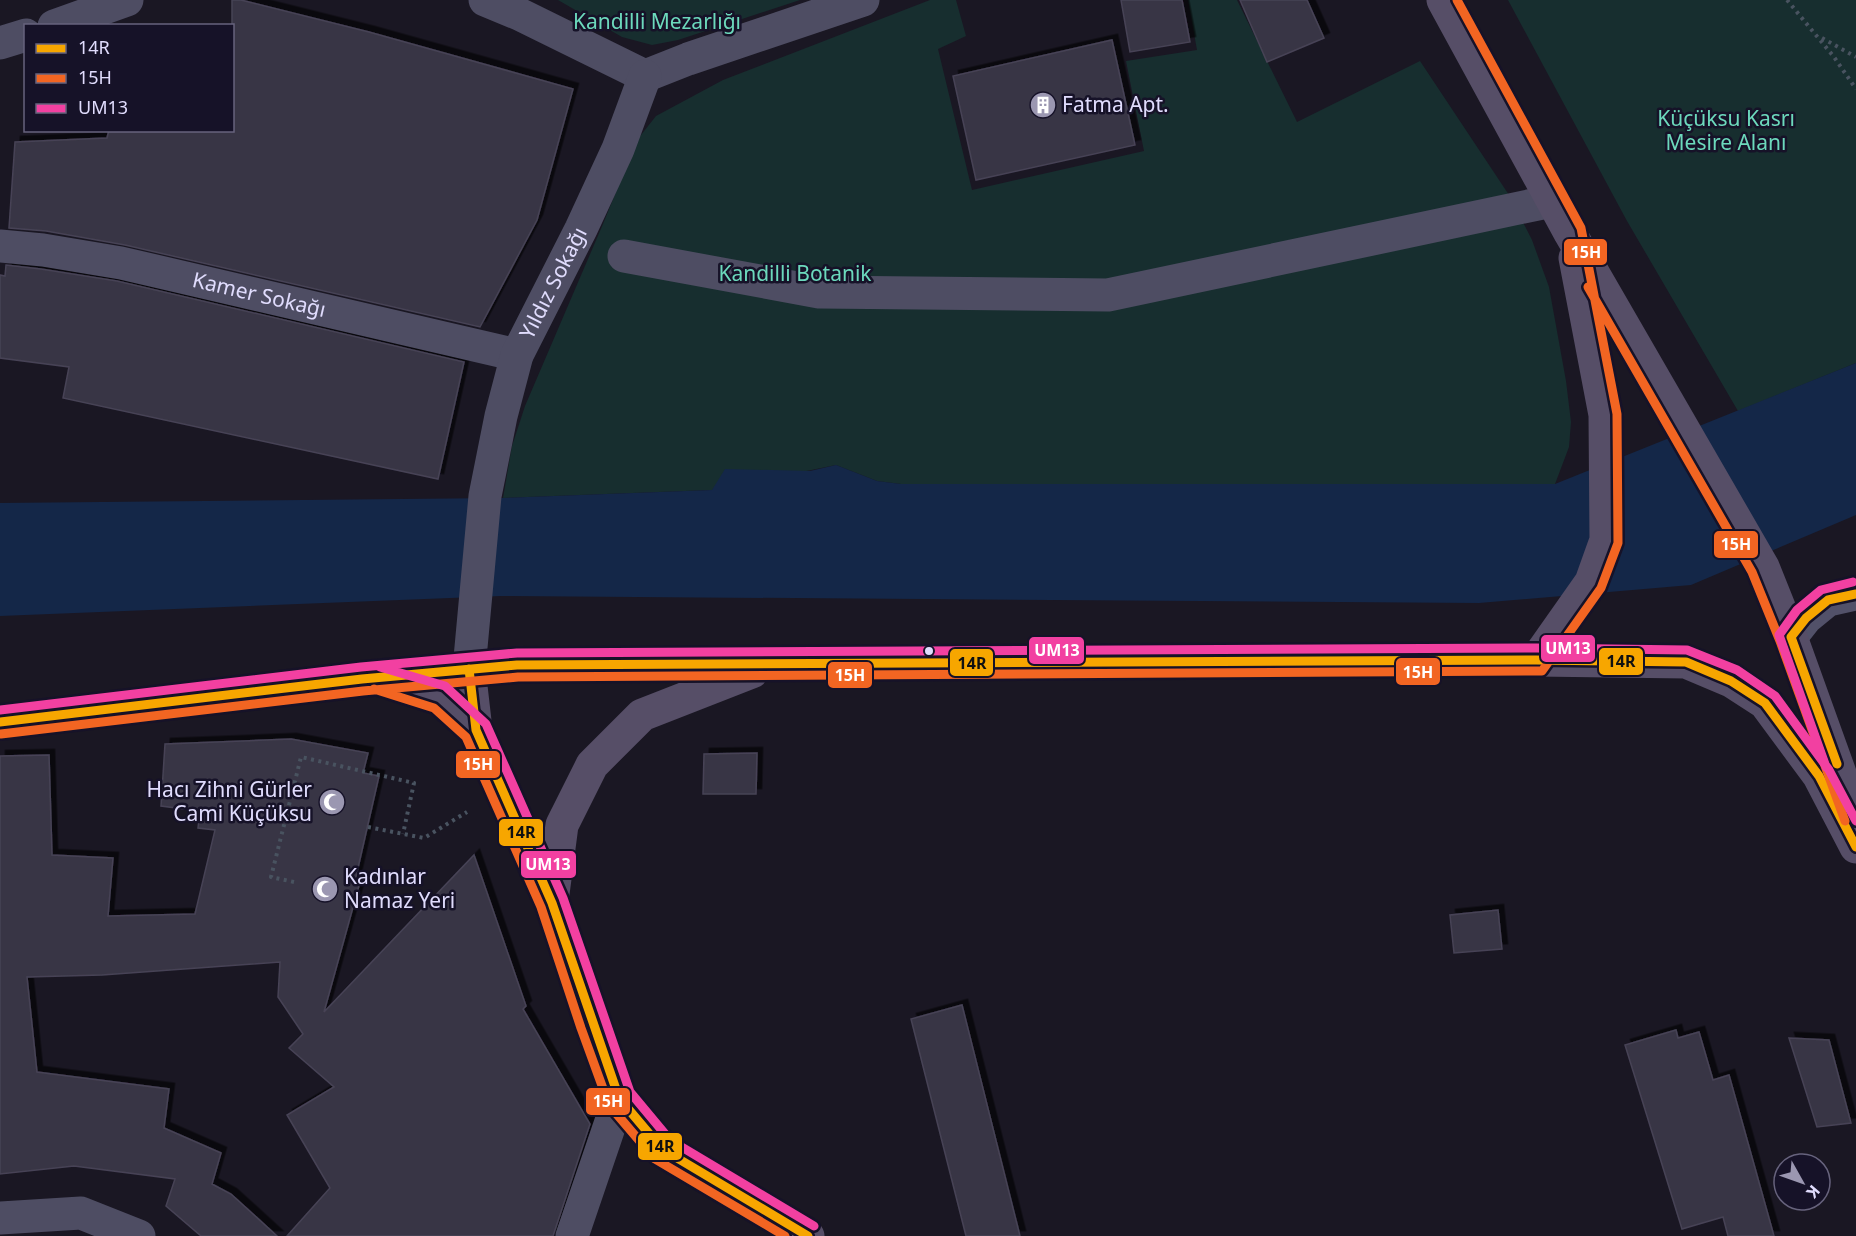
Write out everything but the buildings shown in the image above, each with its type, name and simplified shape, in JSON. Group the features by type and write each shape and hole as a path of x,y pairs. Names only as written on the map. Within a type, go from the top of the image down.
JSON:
{"main road":[{"path":"1443,0 1570,233 1762,567 1791,637 1856,817"},
{"path":"1536,660 1590,582 1606,540 1605,415 1570,233"},
{"path":"0,722 377,678 528,665 1536,660 1686,662 1731,681 1765,703 1819,776 1856,847"},
{"path":"552,903 562,825 592,765 642,715 769,665"},
{"path":"469,669 477,730 552,903 619,1098 662,1149 808,1236"},
{"path":"377,678 440,697 477,730"}],"street":[{"path":"60,24 127,0"},
{"path":"485,0 519,14 645,76 688,58 864,0"},
{"path":"0,43 24,36"},
{"name":"Yıldız Sokağı","path":"469,669 485,496 501,416 517,355 600,189 618,149 645,76"},
{"path":"624,256 819,292 1108,295 1552,201"},
{"name":"Kamer Sokağı","path":"0,246 43,250 121,263 517,355"},
{"path":"1791,637 1806,618 1842,597"},
{"path":"572,1236 619,1098"},
{"path":"0,1218 81,1213 139,1236"}],"path":[{"path":"1787,0 1818,36 1856,90"},
{"path":"1818,36 1856,57"},
{"path":"294,882 270,877 301,757 414,783 403,834"},
{"path":"368,827 424,838 470,810"}],"green space":[{"name":"Kandilli Mezarlığı","path":"558,0 800,0 678,40 652,45 622,37"},
{"name":"Kandilli Botanik","path":"930,0 956,0 966,36 938,49 972,190 1144,151 1126,61 1197,50 1188,0 1237,0 1297,122 1420,61 1509,195 1532,240 1549,287 1571,422 1569,447 1555,484 901,484 877,481 836,465 712,490 503,498 512,446 525,406 637,140 656,116 723,80"},
{"name":"Küçüksu Kasrı Mesire Alanı","path":"1508,0 1856,0 1856,363 1738,411 1627,221"}],"water":[{"path":"1856,363 1856,515 1691,585 1479,603 501,596 0,616 0,503 502,498 712,490 725,469 810,471 836,465 877,481 901,484 1555,484"}],"transit line":[{"name":"15H","path":"1,734 363,691 518,677 1542,671 1601,588 1618,543 1617,414 1581,228 1457,0"},
{"name":"15H","path":"1588,287 1752,572 1780,641 1845,821"},
{"name":"UM13","path":"1826,767 1779,635 1797,610 1821,590 1853,582"},
{"name":"14R","path":"1791,637 1806,618 1828,600 1856,594"},
{"name":"14R","path":"1791,637 1837,764"},
{"name":"UM13","path":"0,710 361,667 517,653 1536,648 1687,650 1737,670 1775,696 1829,770 1856,821"},
{"name":"14R","path":"0,722 362,679 517,665 1536,660 1686,662 1731,681 1765,703 1819,776 1856,847"},
{"name":"UM13","path":"380,667 445,686 486,724 563,898 630,1092 670,1140 814,1226"},
{"name":"14R","path":"469,669 476,730 552,903 619,1098 662,1149 808,1236"},
{"name":"15H","path":"374,689 434,708 466,737 541,907 609,1105 655,1159 785,1236"}],"place":[{"name":"Fatma Apt.","path":"1043,105"},
{"name":"Hacı Zihni Gürler Cami Küçüksu","path":"332,802"},
{"name":"Kadınlar Namaz Yeri","path":"325,889"}]}
